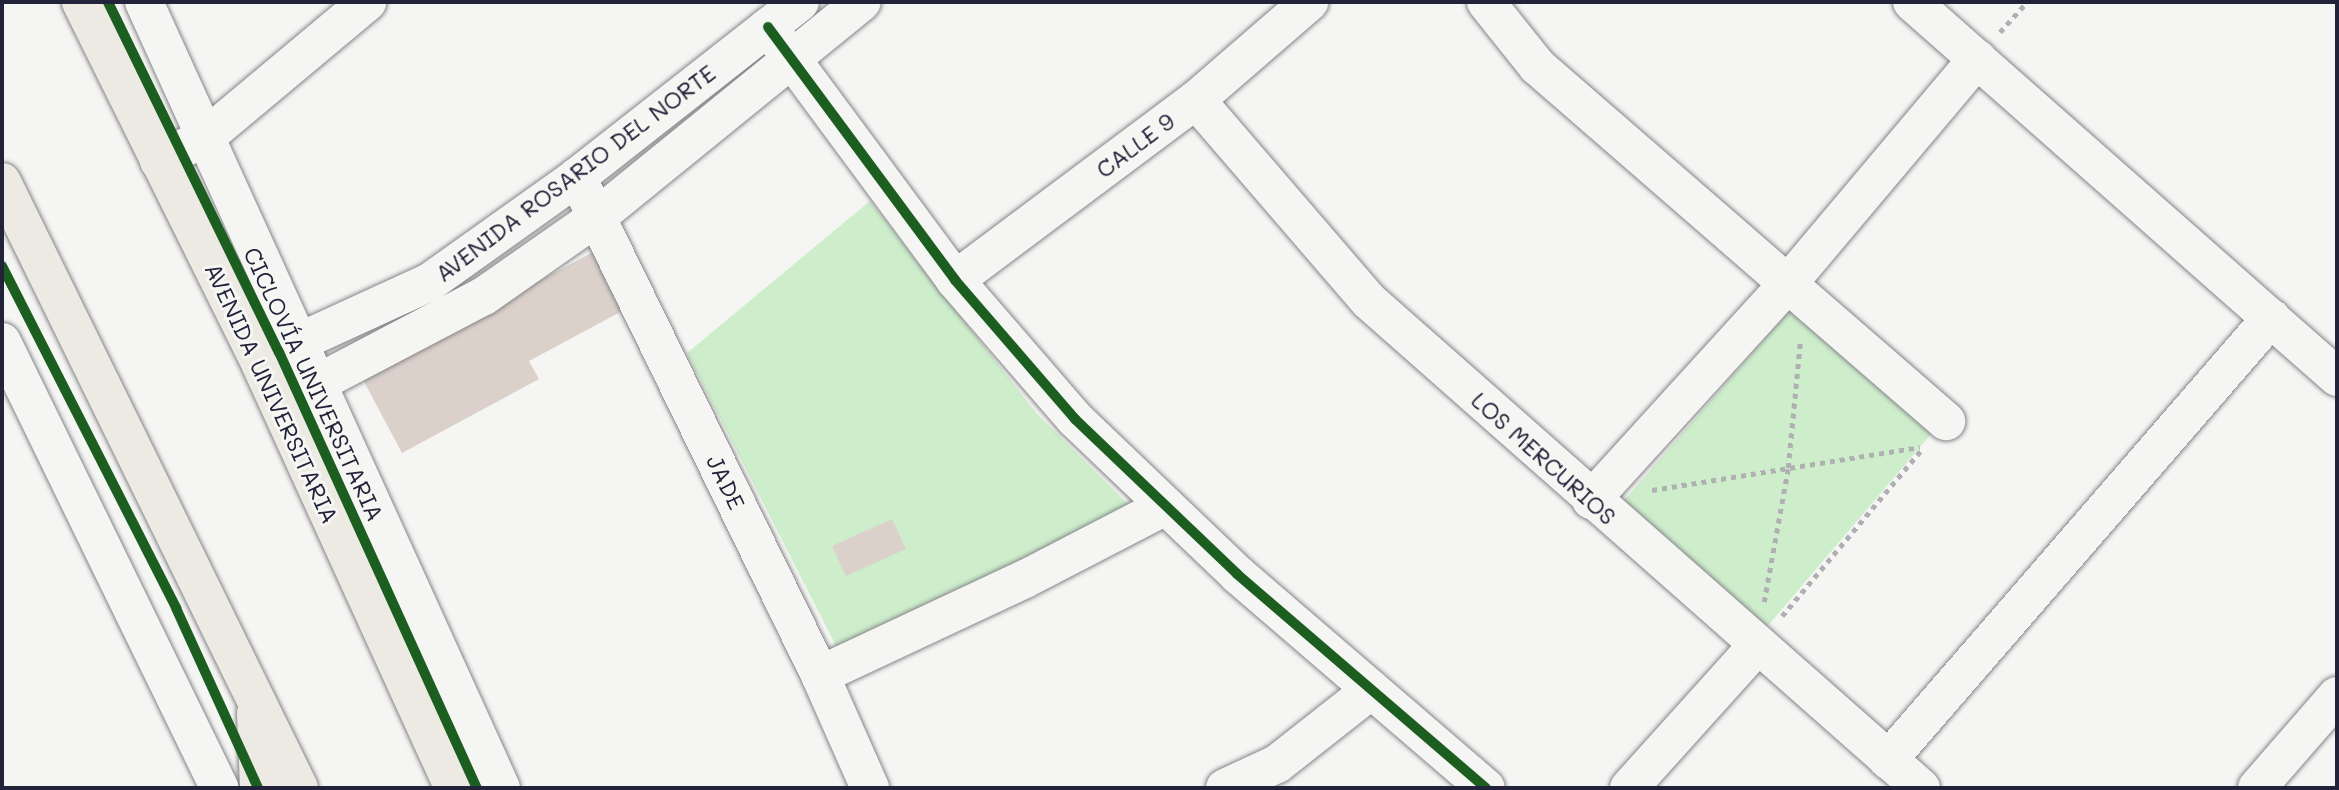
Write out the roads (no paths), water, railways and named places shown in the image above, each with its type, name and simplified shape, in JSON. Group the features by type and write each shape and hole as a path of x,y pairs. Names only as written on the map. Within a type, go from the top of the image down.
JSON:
{"main road":[{"name":"AVENIDA UNIVERSITARIA","path":"81,2 260,363 454,788"},
{"path":"2,182 299,788"},
{"path":"255,697 259,788"}],"street":[{"name":"AVENIDA UNIVERSITARIA","path":"144,2 501,788"},
{"path":"159,161 207,136 368,2"},
{"name":"AVENIDA ROSARIO DEL NORTE","path":"299,342 430,282 577,177 800,2"},
{"name":"AVENIDA ROSARIO DEL NORTE","path":"317,383 484,296 597,217 862,2"},
{"name":"CALLE 9","path":"955,280 1196,100 1309,2"},
{"path":"1486,2 1537,66 1795,293 1935,434"},
{"path":"1912,2 2337,377"},
{"path":"768,27 955,280 1075,419 1164,507 1486,788"},
{"path":"1591,500 1795,293 1977,59"},
{"name":"LOS MERCURIOS","path":"1196,100 1369,301 1756,647 1921,788"},
{"name":"JADE","path":"577,177 820,675 870,788"},
{"path":"1888,760 2271,318"},
{"path":"2,342 219,788"},
{"path":"820,675 1025,579 1164,507"},
{"path":"1629,788 1756,647"},
{"path":"1225,788 1277,764 1371,690"},
{"path":"2257,788 2337,696"}]}
